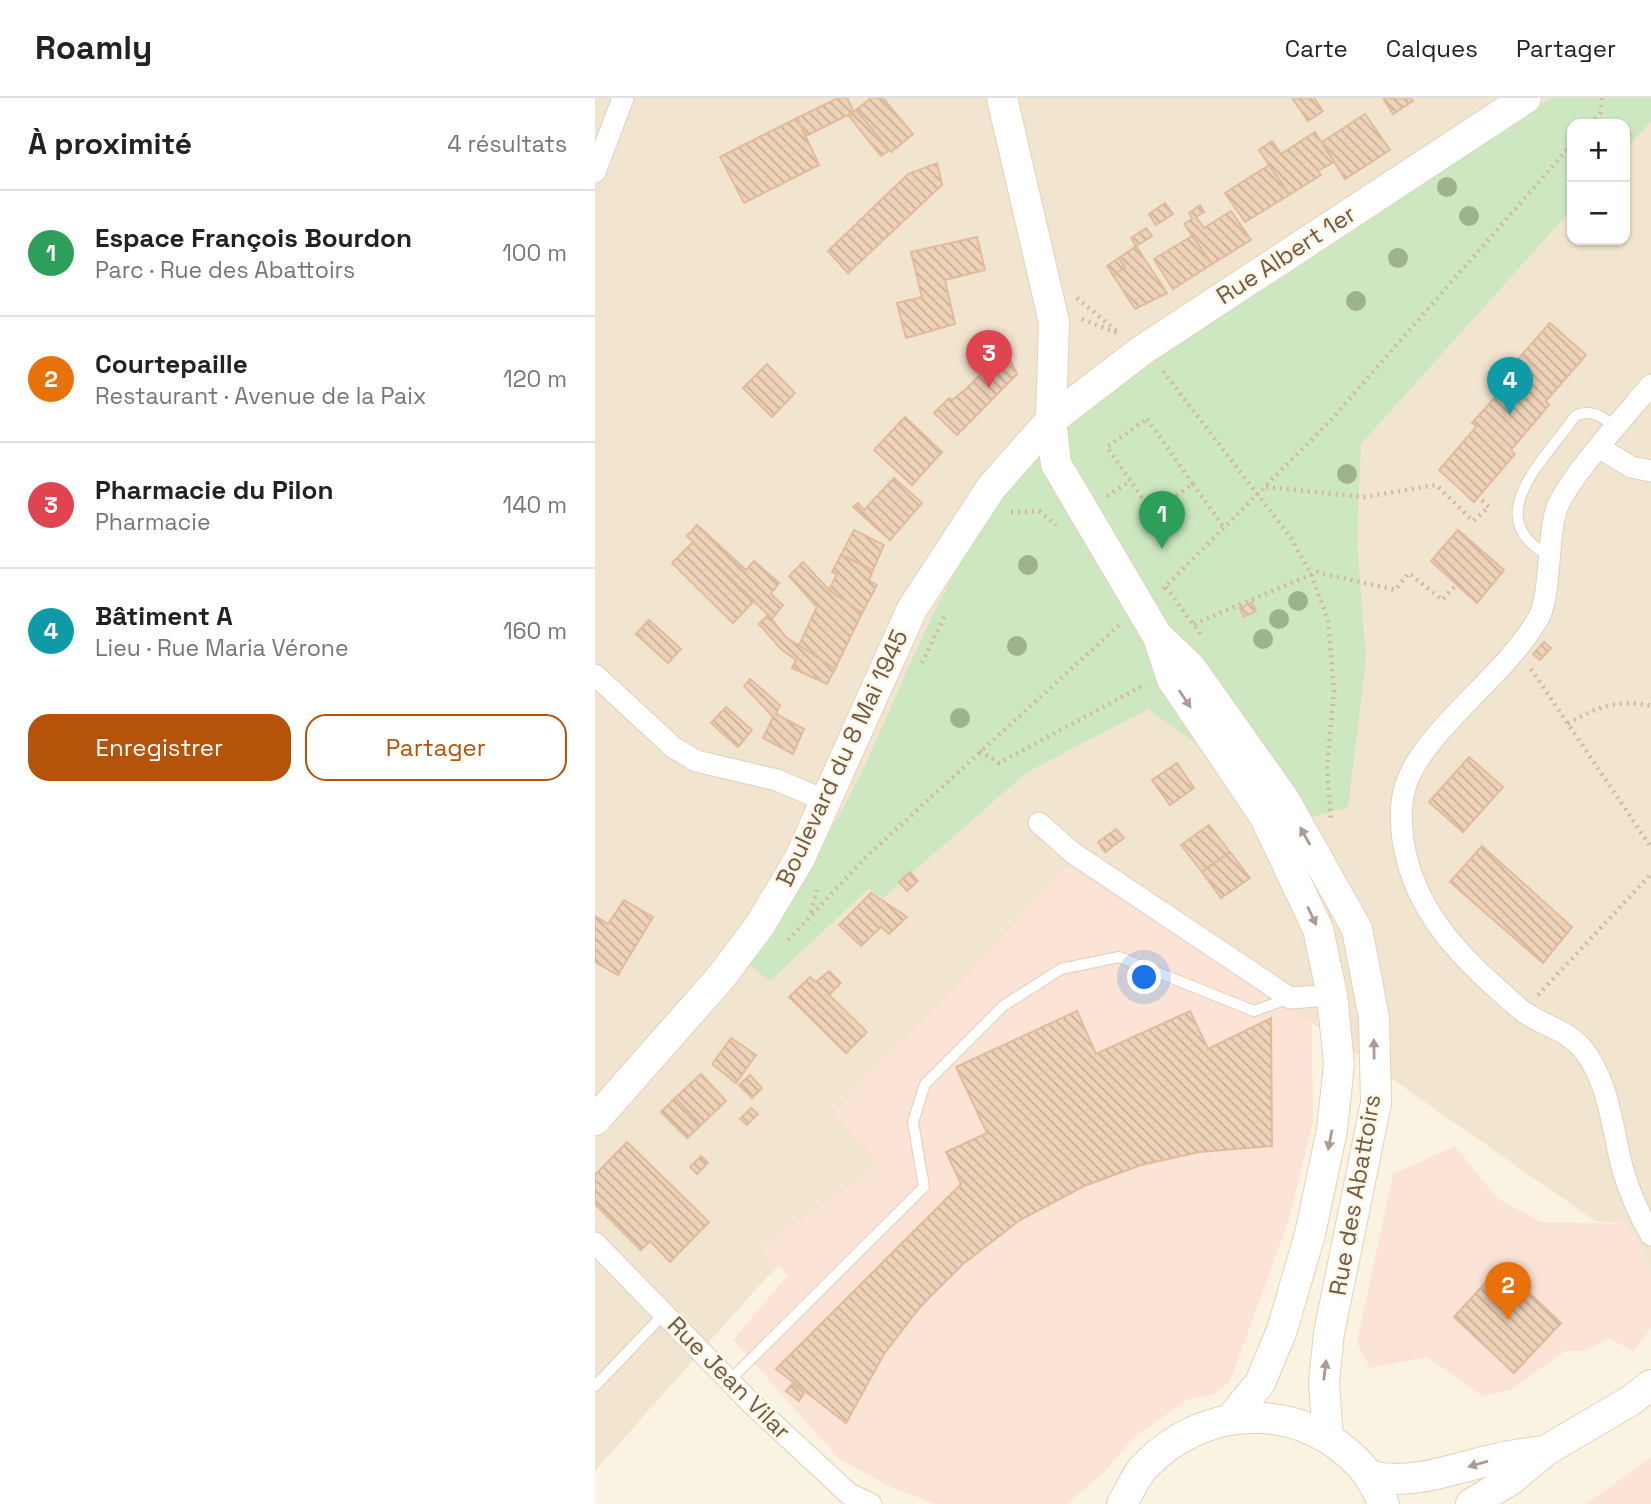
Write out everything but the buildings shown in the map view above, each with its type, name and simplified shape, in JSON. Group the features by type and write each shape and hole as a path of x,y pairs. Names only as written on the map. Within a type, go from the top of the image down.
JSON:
{"main road":[{"path":"1002,98 1054,322 1051,421 1056,464 1141,605 1158,637 1172,679 1265,817 1318,929 1332,995 1339,1064 1332,1130 1311,1234 1282,1330 1260,1384 1232,1418"},
{"name":"Rue Albert 1er","path":"1051,421 1141,351 1527,98"},
{"name":"Boulevard du 8 Mai 1945","path":"595,1120 722,976 760,925 800,858 912,609 991,488 1051,421"},
{"name":"Rue des Abattoirs","path":"1158,637 1191,668 1284,799 1357,929 1374,1018 1375,1103 1329,1333 1324,1382 1328,1438"},
{"path":"1471,1504 1512,1479 1545,1451 1630,1401 1651,1385"},
{"path":"1122,1504 1142,1468 1178,1437 1232,1418 1280,1419 1328,1438 1369,1476 1384,1504"},
{"path":"1369,1476 1388,1480 1432,1477 1496,1458 1545,1451"}],"street":[{"path":"595,172 623,98"},
{"path":"1651,385 1561,498 1548,555 1540,617 1517,648 1420,758 1403,785 1401,822 1407,863 1416,893 1444,934 1523,1011 1557,1027 1580,1047 1593,1064 1613,1122 1632,1197 1651,1235"},
{"path":"1600,448 1631,467 1651,471"},
{"path":"595,676 673,747 696,761 777,780 826,801"},
{"path":"1039,823 1073,853 1290,998 1332,995"},
{"name":"Rue Jean Vilar","path":"595,1243 729,1381 849,1494 871,1504"}],"lane":[{"path":"1548,555 1532,547 1517,520 1518,500 1525,486 1575,416 1586,411 1596,413 1616,428"},
{"path":"729,1381 924,1187 913,1122 925,1084 1003,1006 1061,969 1119,957 1254,1011 1290,998"},
{"path":"595,1386 664,1314"}],"path":[{"path":"1595,119 1600,113 1602,98"},
{"path":"784,944 868,855 1141,605 1166,587 1265,487 1330,421 1567,150"},
{"path":"1076,297 1168,376 1213,440 1291,538 1311,574 1328,620 1334,691 1327,768 1331,830"},
{"path":"1193,484 1153,512 1107,447 1147,419 1193,484 1224,528"},
{"path":"1265,487 1364,497 1436,485 1473,521 1489,507 1479,497"},
{"path":"1008,513 1019,509 1039,511 1060,528"},
{"path":"1194,624 1317,572 1395,590 1409,573 1442,600 1457,584"},
{"path":"918,673 946,612"},
{"path":"1112,614 1126,635"},
{"path":"1517,648 1651,847"},
{"path":"981,751 999,764 1156,679"},
{"path":"1568,724 1587,712 1613,705 1628,702 1651,706"},
{"path":"1523,1011 1651,874"},
{"path":"811,913 819,880"}],"shaded area":[{"path":"595,98 1651,98 1651,1268 1626,1224 1595,1221 1312,1023 1068,867 888,1165 766,1278 595,1471"},
{"path":"1068,867 1312,1023 1313,1122 1289,1219 1230,1382 1213,1395 1189,1399 1135,1436 1105,1471 1067,1504 935,1504 891,1487 839,1459 733,1340 788,1275 757,1248 880,1165 831,1115"},
{"path":"1455,1146 1497,1198 1541,1222 1626,1224 1651,1269 1651,1328 1633,1352 1610,1338 1584,1351 1565,1351 1511,1390 1483,1396 1427,1357 1370,1368 1357,1343 1393,1174"},
{"path":"1650,1458 1651,1504 1586,1504"}],"green space":[{"path":"1551,98 1651,98 1651,121 1630,144 1630,119 1567,119 1567,215 1361,444 1357,538 1366,659 1348,808 1301,819 1148,709 1026,773 883,898 868,889 770,981 746,963 809,866 852,791 925,631 959,566 998,505 1028,468 1098,402 1136,373"}],"place":[{"name":"Pharmacie du Pilon","path":"989,388"},
{"name":"Bâtiment A","path":"1510,415"},
{"name":"Espace François Bourdon","path":"1162,549"},
{"name":"Courtepaille","path":"1508,1320"}]}
